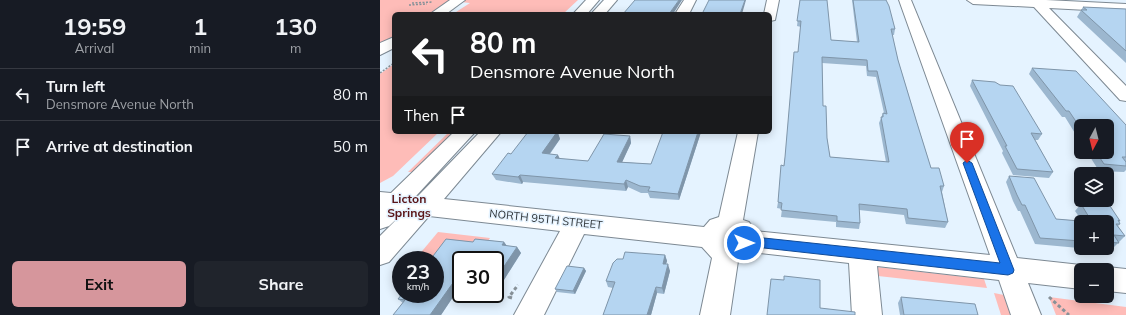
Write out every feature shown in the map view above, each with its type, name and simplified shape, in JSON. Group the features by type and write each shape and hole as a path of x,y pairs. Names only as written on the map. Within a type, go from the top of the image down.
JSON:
{"street":[{"path":"434,7 459,0"},
{"path":"582,12 594,0"},
{"path":"600,12 611,0"},
{"path":"683,12 690,0"},
{"path":"771,12 773,0"},
{"path":"905,0 1026,315"},
{"path":"973,0 1126,8"},
{"path":"1037,3 1126,96"},
{"path":"380,50 392,42"},
{"path":"385,207 463,134"},
{"path":"380,254 489,134"},
{"path":"715,315 748,134"},
{"name":"NORTH 95TH STREET","path":"385,207 424,206 1074,276"},
{"path":"520,306 577,223"},
{"path":"862,253 867,315"},
{"path":"1114,280 1126,281"}],"path":[{"path":"415,0 408,5 434,7"},
{"path":"412,3 434,7"},
{"path":"380,73 392,64"},
{"path":"518,285 509,298 520,306"},
{"path":"1049,297 1069,315"}],"shaded area":[{"path":"380,0 454,0 435,12 392,12 392,38 380,46"},
{"path":"464,0 578,0 565,12 456,12 470,3 461,2"},
{"path":"392,65 392,134 437,134 393,176 380,183 380,74"},
{"path":"447,134 453,134 414,172 408,172"},
{"path":"438,232 490,238 486,244 461,251 452,251 452,254 444,256 444,251 422,251"},
{"path":"877,267 984,279 987,288 878,276"},
{"path":"994,293 1004,295 1012,315 1001,315"},
{"path":"1049,297 1074,300 1074,303 1095,303 1126,307 1126,315 1056,315"}],"building":[{"path":"635,0 679,0 670,12 625,12"},
{"path":"709,0 745,0 741,12 703,12"},
{"path":"800,0 827,0 831,40 859,42 853,0 886,0 895,29 891,29 898,60 931,168 939,168 944,186 940,186 948,222 908,218 907,209 859,204 860,223 837,221 837,216 781,210 782,203 778,202 781,165 784,166 794,52 798,52 801,21 797,21","holes":["822,57 867,60 868,71 877,71 887,114 883,113 883,117 881,117 889,162 830,157 827,138 826,106 823,106"]},
{"path":"1083,7 1126,9 1126,51 1081,10 1087,10"},
{"path":"1032,68 1076,71 1126,125 1126,157 1122,157 1126,162 1126,166 1104,164 1101,159 1114,159 1114,119 1074,119 1069,111 1066,111"},
{"path":"972,80 995,82 1000,85 1013,86 1042,134 1031,133 1053,172 1017,169 1005,146 1007,146"},
{"path":"526,134 556,134 542,153 558,155 555,158 588,161 604,134 630,136 617,162 651,164 662,134 697,134 678,194 648,191 650,187 640,186 626,180 624,184 492,174 508,153 511,154"},
{"path":"1009,176 1034,178 1056,219 1074,220 1074,240 1040,238 1025,205 1022,205"},
{"path":"1083,207 1111,207 1120,221 1118,220 1120,224 1116,224 1125,236 1114,235 1114,215 1088,215"},
{"path":"1114,235 1119,243 1114,243"},
{"path":"446,239 473,242 475,239 504,242 502,245 517,247 504,266 504,251 452,251 452,284 444,295 444,251 437,251"},
{"path":"625,252 665,255 663,264 668,264 662,288 656,287 647,315 603,315 615,282 606,281 613,263 617,259 623,259"},
{"path":"567,266 584,268 573,291 555,289"},
{"path":"784,276 820,280 820,308 855,312 855,315 767,315 771,279 784,280"},
{"path":"901,297 975,304 978,315 904,315"},
{"path":"403,303 439,303 430,315 393,315"}],"district":[{"name":"Licton Springs","path":"409,205"}],"route":[{"path":"744,243 745,241 1008,270 967,163"}]}
